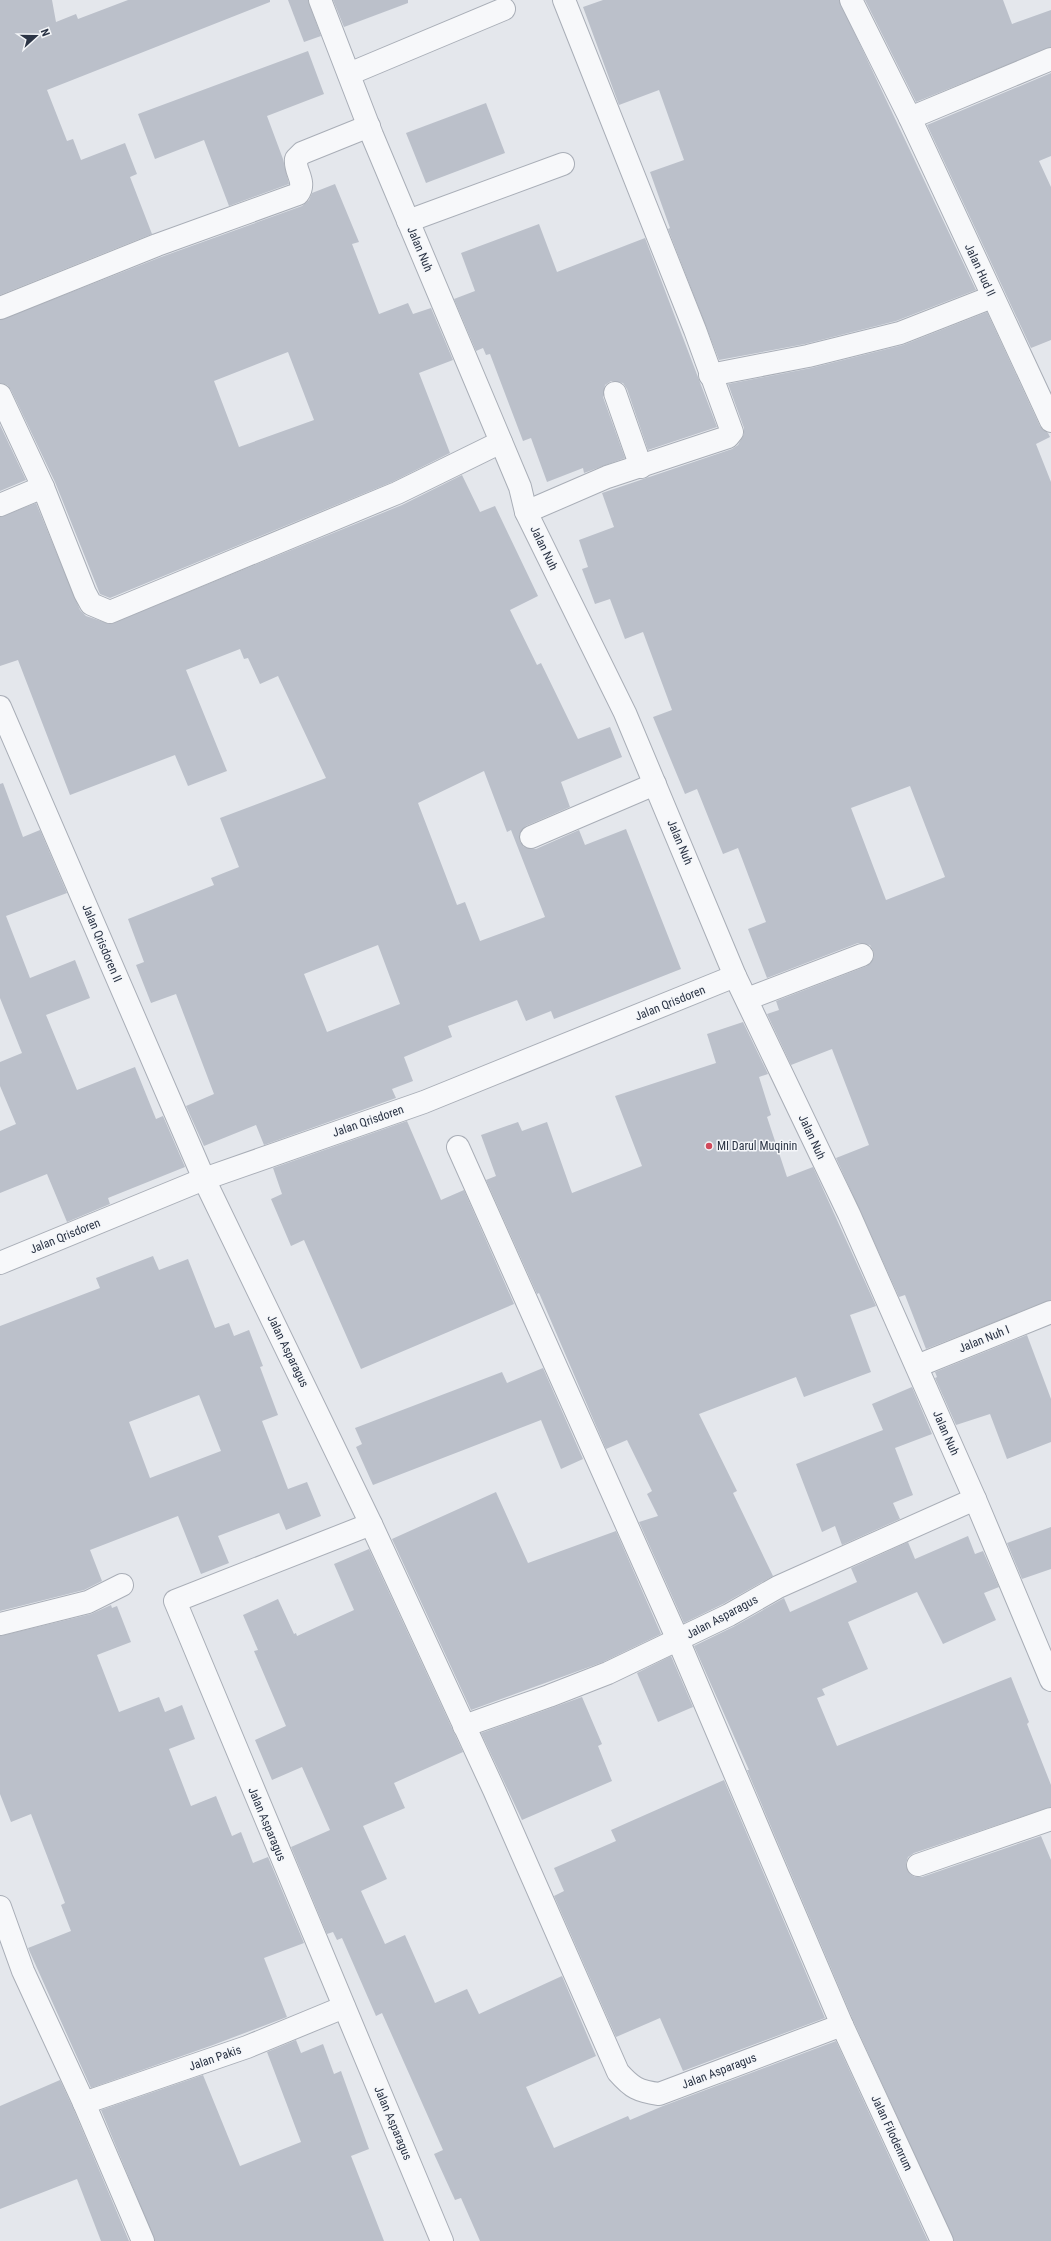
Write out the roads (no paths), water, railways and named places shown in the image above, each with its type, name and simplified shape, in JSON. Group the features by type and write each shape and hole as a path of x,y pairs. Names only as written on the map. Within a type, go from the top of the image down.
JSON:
{"street":[{"name":"Jalan Nuh","path":"320,0 408,221 520,487 526,512 626,713 734,976 747,999 849,1214 975,1499 1050,1675"},
{"path":"526,512 608,477 641,467 731,434 732,432 710,375 695,330 564,0"},
{"name":"Jalan Hud II","path":"851,0 910,118 1051,421"},
{"path":"349,74 504,10"},
{"path":"910,118 1051,59"},
{"path":"0,308 157,245 298,194 302,189 302,184 295,164 296,158 302,153 369,126"},
{"path":"408,221 562,164"},
{"path":"710,375 808,356 900,333 992,297"},
{"path":"615,394 641,467"},
{"path":"0,395 42,488 91,604 110,612 397,493 501,442"},
{"path":"0,505 42,488"},
{"name":"Jalan Qrisdoren II","path":"0,707 204,1179"},
{"path":"531,837 655,784"},
{"path":"747,999 862,955"},
{"name":"Jalan Qrisdoren","path":"0,1263 204,1179 424,1102 734,976"},
{"name":"Jalan Filodenrum","path":"458,1147 678,1640 842,2025 942,2241"},
{"name":"Jalan Asparagus","path":"204,1179 371,1524 464,1726 618,2072 630,2085 642,2091 659,2094 842,2025"},
{"name":"Jalan Nuh I","path":"917,1366 1051,1312"},
{"name":"Jalan Asparagus","path":"464,1726 549,1696 608,1673 729,1615 778,1587 975,1499"},
{"name":"Jalan Asparagus","path":"371,1524 175,1601 188,1637 442,2241"},
{"path":"0,1624 88,1602 122,1585"},
{"path":"918,1865 1051,1820"},
{"path":"0,1907 23,1971 84,2103 143,2241"},
{"name":"Jalan Pakis","path":"84,2103 246,2047 344,2007"}],"place":[{"name":"MI Darul Muqinin","path":"709,1146"}]}
